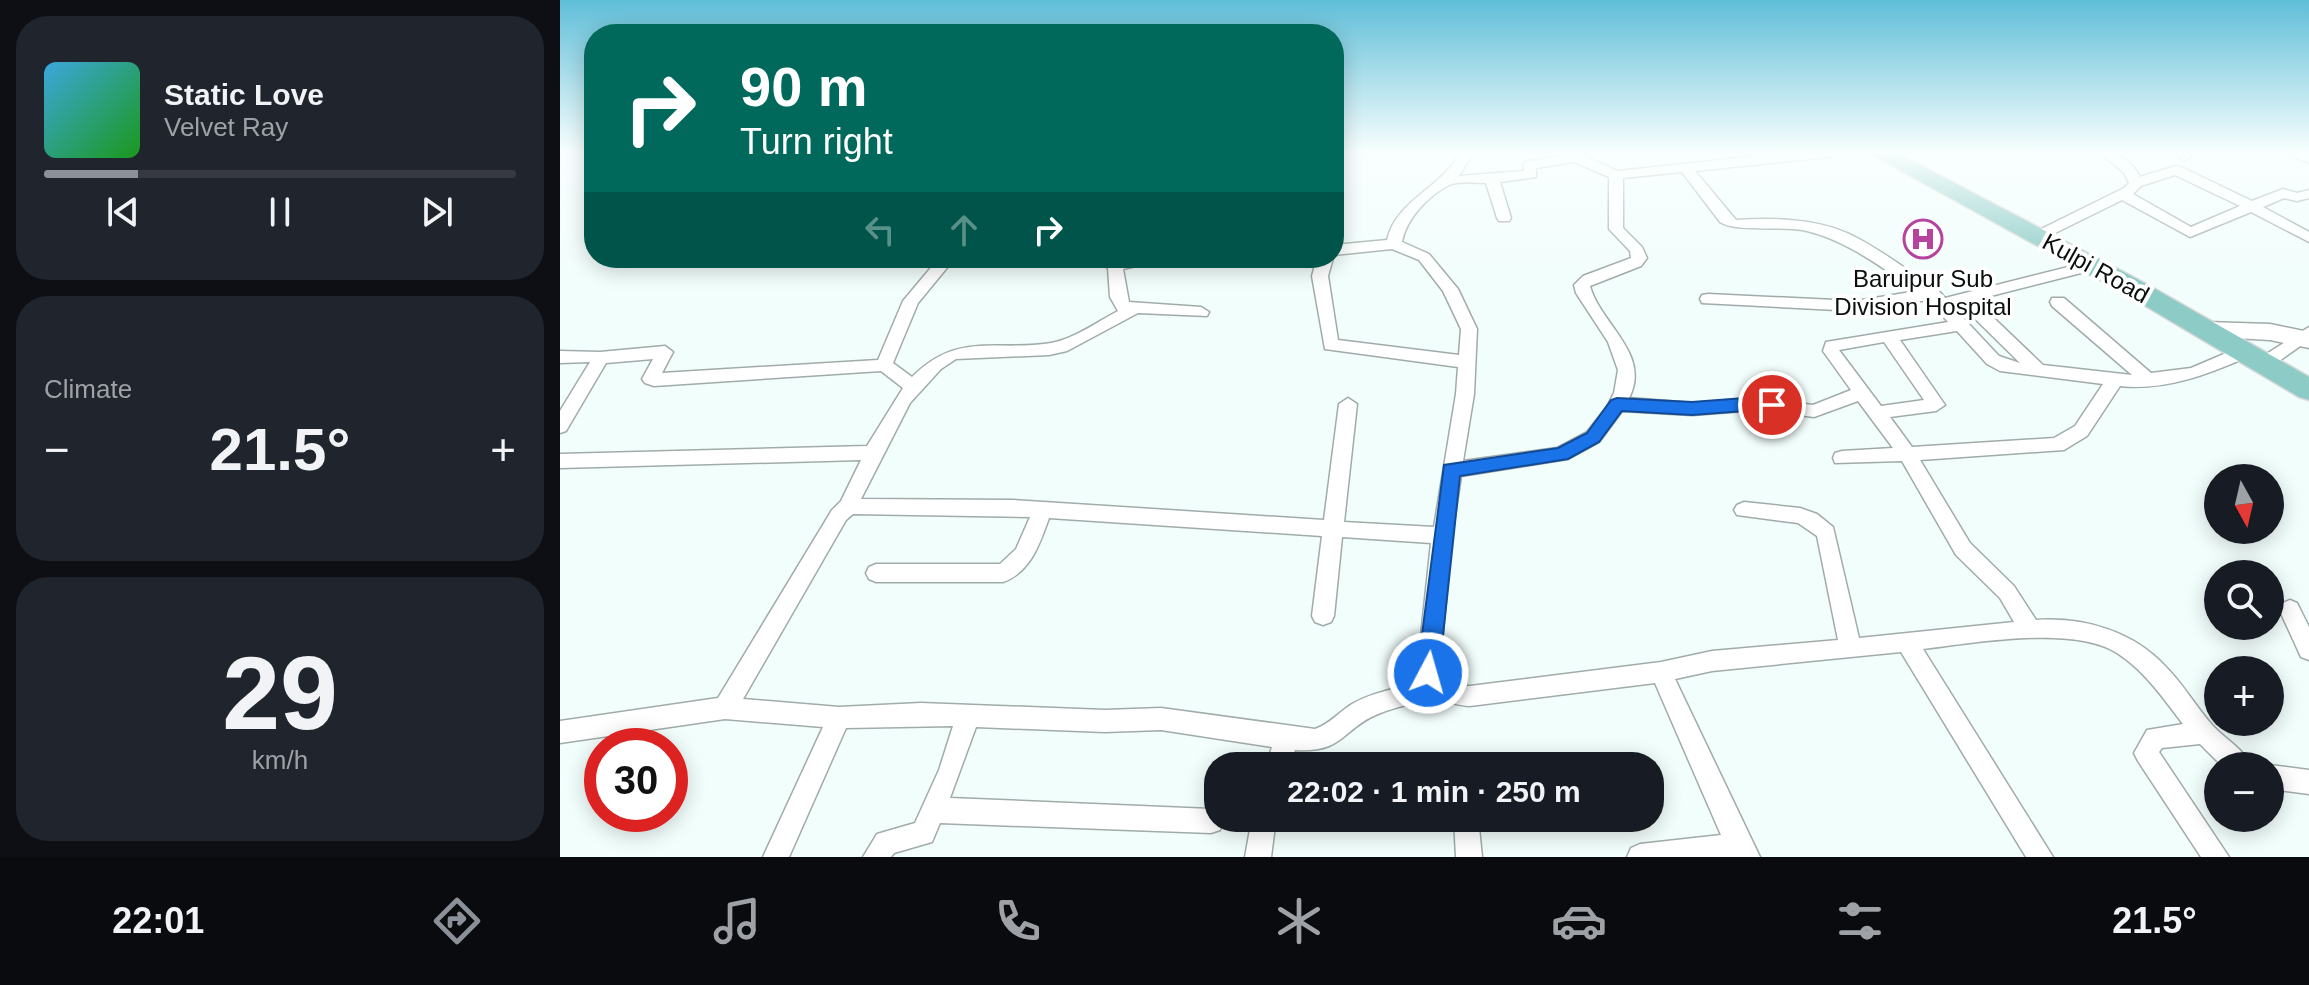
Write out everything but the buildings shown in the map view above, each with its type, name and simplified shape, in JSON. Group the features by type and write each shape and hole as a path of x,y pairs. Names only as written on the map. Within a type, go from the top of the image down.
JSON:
{"main road":[{"name":"Kulpi Road","path":"1956,193 2092,266 2309,390"}],"street":[{"path":"1394,244 1394,235 1409,213 1433,193"},
{"path":"1497,193 1504,218"},
{"path":"1451,470 1561,454 1593,437 1617,404 1623,393 1626,370 1623,358 1582,285 1588,279 1631,266 1639,258 1637,250 1616,229 1616,193"},
{"path":"1705,193 1725,219 1733,224 1772,222 1821,229 1842,236 1937,299 1993,360 2006,367 2114,381 2147,379 2194,374 2254,358 2307,337"},
{"path":"2225,193 2309,238"},
{"path":"2038,236 2122,194 2190,233 2283,193 2297,197 2309,194"},
{"path":"1344,249 1394,244 1424,257 1450,289 1469,329 1468,362 1442,536 1428,673 1436,689 1446,696 1470,696 1661,672 1712,661 1851,649 2029,628 2059,628 2091,633 2121,644 2158,673 2204,733"},
{"path":"1708,299 1856,306 1963,298 2092,266"},
{"path":"884,365 911,301 939,268"},
{"path":"1115,268 1120,303 1133,309 1201,312"},
{"path":"1322,268 1320,276 1331,345 1468,362"},
{"path":"1963,298 2040,372"},
{"path":"2058,302 2147,379"},
{"path":"725,708 839,515 848,506 912,386 953,354 1049,349 1067,345 1133,309"},
{"path":"1961,325 1832,346 1834,357 1907,454 1963,549 2007,592 2029,628"},
{"path":"2206,330 2270,332 2307,337"},
{"path":"1875,413 1936,405 1888,335"},
{"path":"560,357 600,358 665,352 651,379 654,380 884,365 912,386"},
{"path":"560,426 600,358"},
{"path":"1842,458 2058,445 2081,431 2114,381"},
{"path":"1617,404 1692,409 1758,404 1814,411 1861,393"},
{"path":"1323,616 1348,404"},
{"path":"560,461 875,453"},
{"path":"848,506 1043,510 1442,536"},
{"path":"876,573 1003,573 1013,568 1022,557 1043,510"},
{"path":"1744,510 1803,517 1821,526 1826,533 1851,649"},
{"path":"2290,609 2309,650"},
{"path":"1907,642 2040,857"},
{"path":"1640,857 1743,851 1661,672"},
{"path":"560,732 725,708 839,718 921,714 1105,721 1161,719 1315,740 1332,735 1365,709 1436,689"},
{"path":"876,857 886,843 923,833 950,771 968,715"},
{"path":"776,857 839,718"},
{"path":"2204,733 2155,738 2146,753 2216,857"},
{"path":"2207,736 2224,752"},
{"path":"1282,752 1287,738"},
{"path":"2284,779 2309,782"},
{"path":"933,810 1204,821"},
{"path":"1258,857 1262,832"},
{"path":"1467,832 1469,857"}],"place":[{"name":"Baruipur Sub Division Hospital","path":"1923,239"}],"route":[{"path":"1428,673 1451,470 1561,454 1593,437 1617,404 1678,409 1772,405"}]}
